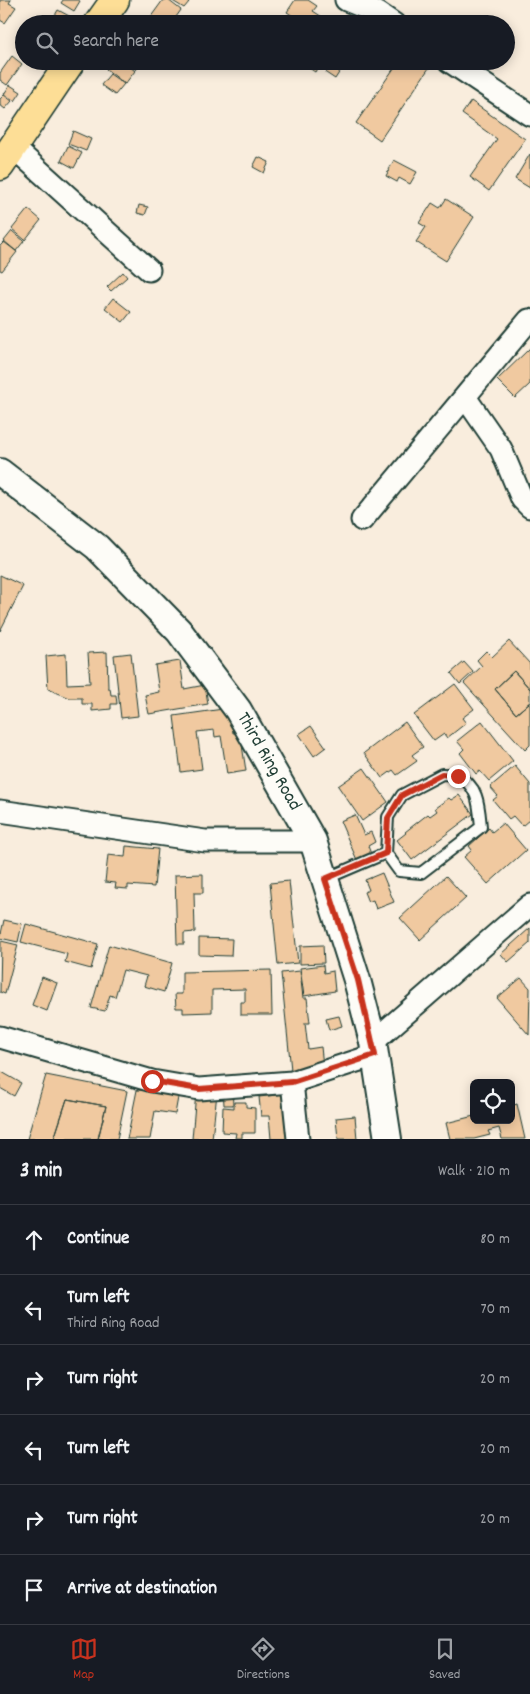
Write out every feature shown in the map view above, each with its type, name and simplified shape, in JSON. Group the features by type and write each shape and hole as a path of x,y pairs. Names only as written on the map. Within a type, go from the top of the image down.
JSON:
{"highway":[{"path":"104,15 115,0"},
{"path":"6,156 65,70"}],"street":[{"path":"346,0 381,15"},
{"path":"462,70 530,115"},
{"path":"6,156 149,270"},
{"path":"362,520 529,320"},
{"path":"466,397 501,449 522,499 530,507"},
{"name":"Third Ring Road","path":"0,472 97,548 179,631 238,710 313,841 358,980 374,1048 388,1139"},
{"path":"0,811 206,841 313,841"},
{"path":"0,1037 152,1081 199,1089 292,1082 374,1048 530,905"},
{"path":"292,1082 298,1139"}],"lane":[{"path":"442,774 458,776 474,788 479,807 481,827 421,873 399,871 386,853 388,818 402,795 442,774"},
{"path":"325,879 386,853"}],"building":[{"path":"0,0 11,0 9,3 16,7 5,23 0,20"},
{"path":"63,0 80,1 74,11 61,3"},
{"path":"163,0 168,0 181,10 177,15 152,15"},
{"path":"171,0 186,0 189,2 184,8"},
{"path":"295,0 308,0 317,6 313,11 319,15 292,15 287,12"},
{"path":"58,10 67,15 55,15"},
{"path":"12,56 15,58 15,70 18,70 7,85 0,80 0,73"},
{"path":"107,70 134,70 135,71 125,84"},
{"path":"328,70 341,70 335,79 326,73"},
{"path":"393,70 428,70 380,140 356,123"},
{"path":"110,74 124,84 115,95 101,85"},
{"path":"10,85 21,92 15,101 4,94"},
{"path":"4,95 12,101 5,109 0,105 0,99"},
{"path":"471,101 525,139 489,191 470,177 497,139 462,114"},
{"path":"73,131 91,139 86,151 68,144"},
{"path":"68,146 82,153 74,168 61,161"},
{"path":"530,154 530,188 515,179"},
{"path":"258,157 269,162 264,173 253,167"},
{"path":"394,160 417,172 410,184 399,178 397,182 386,176"},
{"path":"446,199 474,217 446,261 416,242 426,227 419,223 432,203 440,208"},
{"path":"139,205 148,207 145,215 137,213"},
{"path":"28,209 41,220 25,240 12,229"},
{"path":"12,231 24,241 16,251 4,241"},
{"path":"4,242 17,252 2,271 0,270 0,246"},
{"path":"123,272 127,277 111,291 107,287"},
{"path":"113,298 131,312 123,322 105,308"},
{"path":"530,348 530,384 515,398 497,380"},
{"path":"0,575 23,586 0,631"},
{"path":"509,641 530,664 530,689 514,671 495,689 516,714 530,702 530,745 525,750 464,683 482,666 477,660 486,651 492,657"},
{"path":"107,652 108,688 110,688 111,695 116,695 117,704 111,704 111,709 92,711 92,704 82,704 82,698 70,698 48,689 46,656 66,654 67,684 90,683 88,653"},
{"path":"131,653 138,716 121,718 114,655"},
{"path":"180,661 184,689 205,685 208,704 149,714 145,695 159,692 155,665"},
{"path":"464,662 473,672 460,684 451,673"},
{"path":"514,671 530,689 530,702 516,714 495,689"},
{"path":"455,684 474,709 462,718 466,723 447,738 444,734 434,741 414,715"},
{"path":"230,708 233,733 240,732 246,771 227,774 221,736 215,737 214,730 197,732 202,769 181,772 174,716"},
{"path":"482,721 513,761 489,781 480,771 476,774 460,753 464,749 457,741"},
{"path":"405,722 423,747 412,755 417,761 397,775 393,770 382,778 364,753"},
{"path":"311,726 326,747 314,756 299,734"},
{"path":"515,766 530,784 530,819 522,826 513,816 509,819 493,800 498,796 490,787"},
{"path":"364,768 388,802 362,821 338,786"},
{"path":"459,795 473,814 412,860 397,840 428,814 430,816 437,811 435,808 449,798 451,800"},
{"path":"355,815 364,835 371,832 375,842 368,846 371,854 357,860 340,821"},
{"path":"503,823 526,850 488,884 464,857 472,850 469,846 489,828 492,832"},
{"path":"126,846 158,849 154,887 128,885 128,889 115,888 116,883 105,882 108,855 125,857"},
{"path":"382,873 394,902 376,909 373,900 368,902 364,892 369,890 365,880"},
{"path":"203,874 203,893 194,893 195,932 184,933 184,944 177,944 175,875"},
{"path":"446,876 466,898 420,940 400,918"},
{"path":"289,881 298,963 278,965 270,883"},
{"path":"4,920 22,924 18,942 0,938"},
{"path":"26,924 98,944 91,969 65,962 67,954 21,942"},
{"path":"530,928 530,943 508,962 501,954"},
{"path":"199,938 232,939 231,956 199,955"},
{"path":"1,941 18,945 5,994 0,992"},
{"path":"109,945 172,963 164,992 144,986 147,976 123,970 115,997 110,995 105,1011 91,1008"},
{"path":"323,945 324,963 300,964 300,946"},
{"path":"323,965 324,973 333,971 335,991 304,996 300,968"},
{"path":"271,970 272,1015 241,1015 241,1002 245,1002 245,989 212,990 212,1012 183,1013 183,1008 176,1008 175,994 182,994 182,972"},
{"path":"300,971 303,998 307,998 310,1023 305,1023 308,1049 321,1047 323,1066 291,1070 281,973"},
{"path":"42,977 57,983 47,1011 32,1005"},
{"path":"521,978 530,988 529,1035 497,998"},
{"path":"339,1016 342,1026 329,1030 326,1019"},
{"path":"0,1071 21,1083 14,1096 0,1088"},
{"path":"46,1075 127,1091 117,1139 98,1139 106,1106 67,1099 54,1139 27,1139"},
{"path":"232,1088 233,1105 224,1105 223,1089"},
{"path":"137,1090 179,1092 175,1114 155,1111 150,1139 127,1139"},
{"path":"196,1092 217,1093 212,1139 192,1139"},
{"path":"285,1094 290,1139 271,1139 269,1116 261,1116 259,1097"},
{"path":"67,1099 106,1106 98,1139 54,1139"},
{"path":"234,1102 246,1102 246,1107 255,1108 255,1133 242,1133 242,1138 235,1138 236,1133 222,1132 223,1107 234,1108"},
{"path":"517,1104 525,1139 502,1139 499,1128 488,1131 490,1135 474,1139 450,1139 446,1123 470,1117 470,1124 515,1124 515,1105"},
{"path":"355,1116 357,1139 338,1139 336,1118"}],"route":[{"path":"152,1081 199,1089 292,1082 375,1055 358,980 325,879 386,853 388,818 402,795 442,774 458,776"}]}
